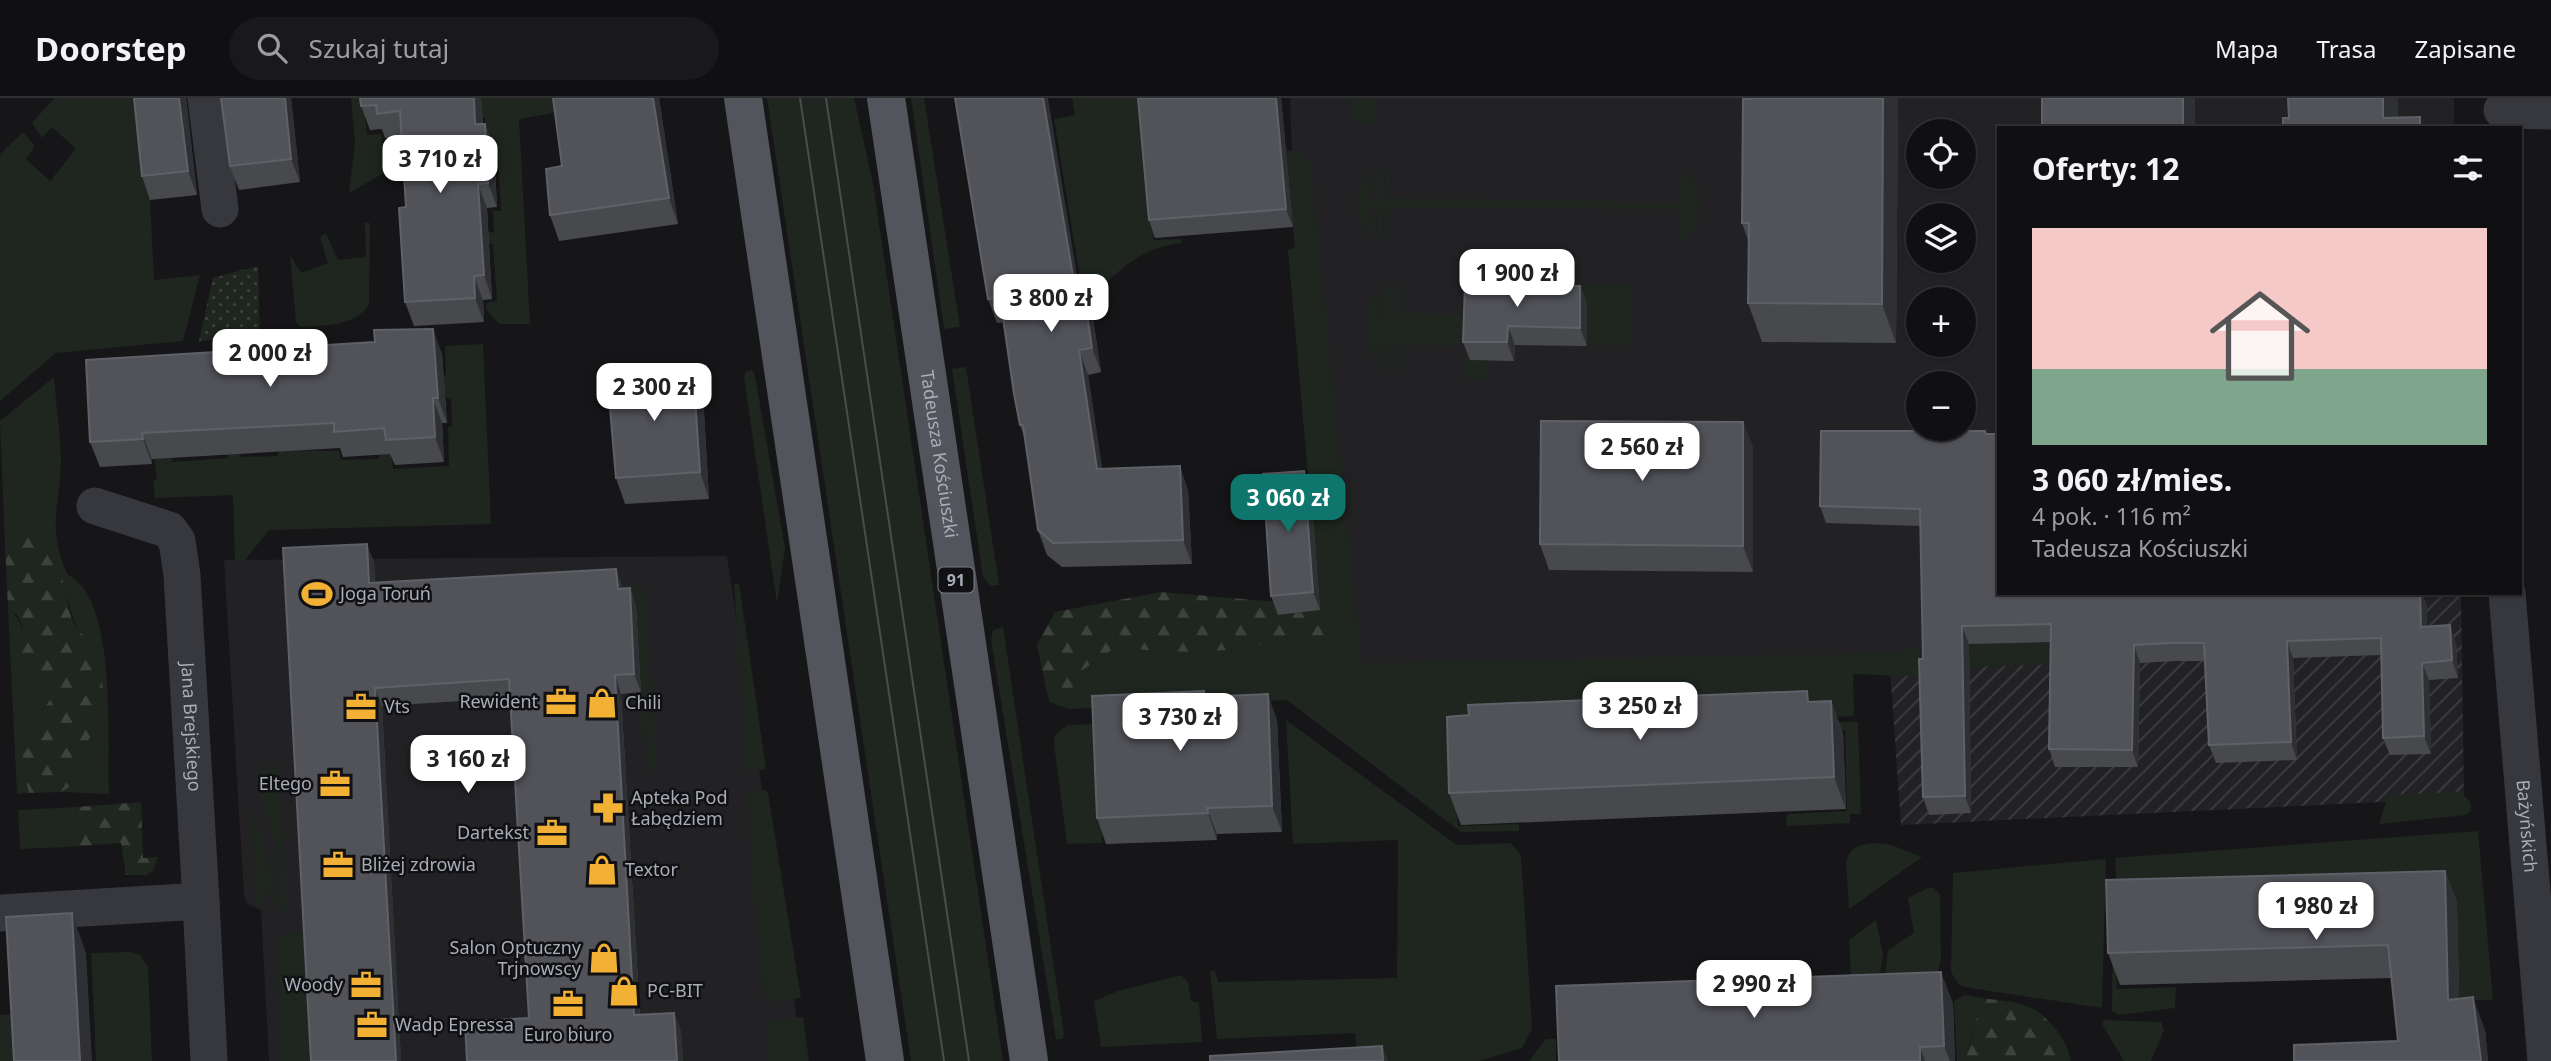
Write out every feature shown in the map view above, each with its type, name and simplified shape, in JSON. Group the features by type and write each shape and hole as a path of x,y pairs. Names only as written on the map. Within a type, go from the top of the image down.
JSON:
{"main road":[{"path":"743,98 885,1061"},
{"name":"Tadeusza Kościuszki","path":"886,98 1029,1061"}],"street":[{"path":"206,98 220,209"},
{"path":"2502,112 2551,111"},
{"name":"Jana Brejskiego","path":"95,506 169,530 177,541 180,554 209,1061"},
{"name":"Bażyńskich","path":"2507,595 2546,1061"},
{"path":"0,913 201,901"}],"shaded area":[{"path":"1290,98 2454,98 2454,126 1997,126 1997,595 2411,595 2130,662 1329,686 1288,250 1295,248"},
{"path":"727,556 803,1061 269,1061 261,910 248,904 244,896 224,560"},
{"path":"2410,595 2461,595 2464,798 1901,825 1890,669 2130,662"}],"green space":[{"path":"54,98 140,98 150,200 154,280 200,275 183,341 56,353 0,401 0,154 23,132 35,146 26,159 50,181 76,149 52,127 42,138 32,123"},
{"path":"351,98 360,98 360,107 364,107 367,135 381,134 382,143 407,138 408,169 384,173 349,193 355,142"},
{"path":"438,98 640,98 519,119 530,324 499,324 486,309 486,303 497,301 493,244 484,244 482,233 494,232 493,211 501,211 497,144 487,145 485,117 442,125"},
{"path":"767,98 854,98 873,183 1003,1061 911,1061"},
{"path":"911,98 924,98 960,327 944,329"},
{"path":"1072,98 1139,98 1154,240 1181,239 1181,243 1150,251 1125,266 1081,309 1082,291 1054,119 1075,115"},
{"path":"1348,98 1375,98 1375,125 1366,125 1354,118"},
{"path":"1286,150 1300,152 1310,163 1361,663 1895,653 1914,647 1920,653 1973,650 1974,643 2095,641 2058,664 1968,667 1925,677 1853,674 1854,716 1475,733 1454,748 1458,826 1519,824 1519,831 1461,832 1287,700 1068,709 1050,702 1047,693 1066,701 1080,672 1116,647 1183,652 1229,650 1294,634 1316,649 1338,622 1320,610 1288,250 1295,248"},
{"path":"1390,166 1390,198 1679,203 1681,170 1695,184 1699,213 1687,240 1680,241 1681,209 1391,207 1391,241 1385,208 1382,209 1383,239 1378,237 1376,208 1371,208 1375,237 1361,224 1357,206 1360,188 1371,173 1372,201 1377,202 1377,170 1382,168 1382,202 1386,203 1385,167"},
{"path":"365,223 370,223 369,305 347,321 300,327 296,322 290,255 301,273 328,263 320,237 326,233 338,260 366,257"},
{"path":"258,266 260,337 199,341 213,278"},
{"path":"1400,282 1399,313 1463,315 1464,282 1631,284 1631,345 1587,346 1586,304 1470,360 1487,361 1485,380 1466,379 1465,346 1399,345 1398,378 1394,377 1394,344 1390,344 1389,374 1385,370 1384,343 1381,344 1380,367 1373,355 1368,337 1367,309 1380,291 1380,319 1384,320 1384,288 1391,285 1390,318 1393,319 1393,283"},
{"path":"483,344 491,524 269,530 245,560 235,560 233,495 155,498 153,480 157,479 154,456 171,455 172,462 228,458 229,450 239,449 241,457 278,456 278,450 339,451 341,460 379,459 379,453 391,453 393,469 449,466 448,427 452,426 451,398 440,398 440,378 446,376 445,346"},
{"path":"966,367 999,585 990,586 983,577 952,369"},
{"path":"752,370 785,548 777,604 744,377 746,371"},
{"path":"54,377 61,464 56,532 68,575 84,589 95,612 102,641 108,709 109,794 61,792 76,783 76,758 84,744 94,646 77,629 61,580 32,531 5,545 0,421"},
{"path":"32,531 53,539 71,617 77,629 94,646 105,697 98,726 76,758 76,783 61,792 29,793 23,764 24,743 28,733 50,700 47,683 26,663 16,640 23,628 18,616 8,608 5,545"},
{"path":"739,583 766,769 747,771 734,584"},
{"path":"630,584 641,589 646,598 656,770 647,770"},
{"path":"1161,592 1277,602 1278,615 1320,610 1338,622 1334,640 1316,649 1294,634 1229,650 1183,652 1116,647 1080,672 1066,701 1047,693 1037,645 1055,612"},
{"path":"8,608 21,626 26,663 47,683 50,700 35,722 26,743 25,766 29,793 17,794"},
{"path":"1003,627 1064,1034 1062,1039 1056,1039 991,640 993,630"},
{"path":"1286,720 1457,845 1511,843 1521,855 1532,1029 1522,1048 1479,1061 1377,1061 1357,1054 1355,1033 1217,1039 1210,971 1215,970 1218,982 1397,978 1398,840 1293,844"},
{"path":"1823,722 1858,722 1861,814 1850,814 1850,823 1786,826 1787,814 1847,811 1845,730 1823,730"},
{"path":"1098,724 1102,843 1067,844 1055,735 1068,725"},
{"path":"280,765 287,910 276,903 280,862 258,786 259,774 265,767"},
{"path":"765,790 768,793 801,998 765,1002 747,792"},
{"path":"2459,792 2471,802 2471,810 2466,815 2379,824 2388,795"},
{"path":"141,802 143,858 158,857 153,871 146,875 126,875 121,843 67,847 77,807"},
{"path":"77,807 67,847 20,849 18,810"},
{"path":"250,808 260,831 270,875 265,900 256,909"},
{"path":"2478,831 2493,1000 2408,1000 2404,978 2118,912 2115,858"},
{"path":"1875,843 1892,845 1922,857 1849,909 1846,861 1857,847"},
{"path":"2106,859 2102,1008 1958,984 1951,972 1953,873"},
{"path":"1928,888 1934,888 1940,895 1941,959 1938,972 1884,983 1888,950 1914,933 1908,898"},
{"path":"2113,916 2117,989 2176,987 2175,1008 2120,1015 2112,1011"},
{"path":"1876,920 1883,955 1878,988 1852,990 1849,940"},
{"path":"305,932 315,1061 281,1061 275,941 282,936"},
{"path":"91,953 139,954 148,967 152,1061 96,1061"},
{"path":"1181,975 1188,982 1191,1001 1199,1003 1202,1042 1101,1047 1094,1001 1118,991"},
{"path":"1965,995 1982,998 1966,1057 1969,1061 1957,1061 1954,1001"},
{"path":"1982,998 2022,1004 2034,1010 2061,1036 2071,1061 1969,1061 1966,1058"},
{"path":"18,1013 23,1061 0,1061 0,1015"},
{"path":"803,1017 809,1061 770,1061 767,1021"},
{"path":"2104,1020 2161,1022 2164,1030 2151,1061 2124,1061 2102,1024"},
{"path":"1546,1039 1556,1039 1556,1061 1529,1061"}],"building":[{"path":"134,98 179,98 188,171 142,176"},
{"path":"221,98 285,98 291,159 230,166"},
{"path":"360,98 474,98 475,124 485,124 488,183 478,184 484,275 474,276 475,298 405,302 399,208 406,207 400,111 377,114 376,105 361,106"},
{"path":"553,98 653,98 669,198 550,215 546,169 562,166"},
{"path":"955,98 1043,98 1074,282 1082,281 1092,348 1079,350 1097,469 1180,466 1183,540 1053,543 1038,530 1000,297 988,299"},
{"path":"1138,98 1276,98 1286,209 1149,220"},
{"path":"1883,98 1882,304 1748,303 1749,223 1742,223 1743,99"},
{"path":"2042,98 2183,98 2183,126 2042,126"},
{"path":"2288,98 2383,98 2383,118 2420,117 2420,126 2283,126 2283,118 2289,118"},
{"path":"1465,284 1580,286 1580,328 1508,326 1507,342 1463,342"},
{"path":"433,329 438,398 433,398 435,437 386,440 384,428 334,432 334,423 142,433 143,439 90,442 86,360 375,342 374,330"},
{"path":"693,368 700,472 616,478 607,373"},
{"path":"1541,421 1743,422 1743,546 1540,544"},
{"path":"1821,431 1906,431 1906,441 1976,441 1976,431 1997,434 1997,595 2420,595 2421,627 2450,625 2452,660 2422,663 2424,736 2383,738 2381,638 2287,641 2291,742 2209,745 2204,643 2134,645 2132,750 2049,749 2051,624 1962,626 1965,796 1923,797 1919,659 1923,659 1920,509 1820,506"},
{"path":"1304,471 1313,592 1271,596 1263,474"},
{"path":"367,544 369,583 616,569 618,589 630,588 634,674 615,675 634,1015 674,1013 677,1061 467,1061 465,1022 529,1018 509,679 375,688 396,1061 311,1061 283,548"},
{"path":"1204,691 1204,697 1268,694 1272,806 1207,808 1208,813 1097,818 1092,696"},
{"path":"1807,691 1808,702 1831,701 1834,777 1449,793 1447,717 1469,715 1468,705"},
{"path":"2445,871 2448,1000 2473,997 2481,1061 2294,1061 2294,1045 2398,1041 2388,945 2108,953 2106,880"},
{"path":"72,913 80,1061 14,1061 6,917"},
{"path":"1941,972 1944,1046 1920,1047 1920,1061 1559,1061 1556,986"},
{"path":"1382,1046 1383,1061 1210,1061 1210,1056"}],"tram line":[{"path":"800,98 944,1061"},
{"path":"826,98 969,1061"}],"place":[{"name":"Joga Toruń","path":"317,594"},
{"name":"Rewident","path":"561,702"},
{"name":"Chili","path":"602,703"},
{"name":"Vts","path":"361,707"},
{"name":"Eltego","path":"335,784"},
{"name":"Apteka Pod Łabędziem","path":"608,808"},
{"name":"Dartekst","path":"552,833"},
{"name":"Bliżej zdrowia","path":"338,865"},
{"name":"Textor","path":"602,870"},
{"name":"Salon Optuczny Trjnowscy","path":"604,958"},
{"name":"Woody","path":"366,985"},
{"name":"PC-BIT","path":"624,991"},
{"name":"Euro biuro","path":"568,1004"},
{"name":"Wadp Epressa","path":"372,1025"}]}
